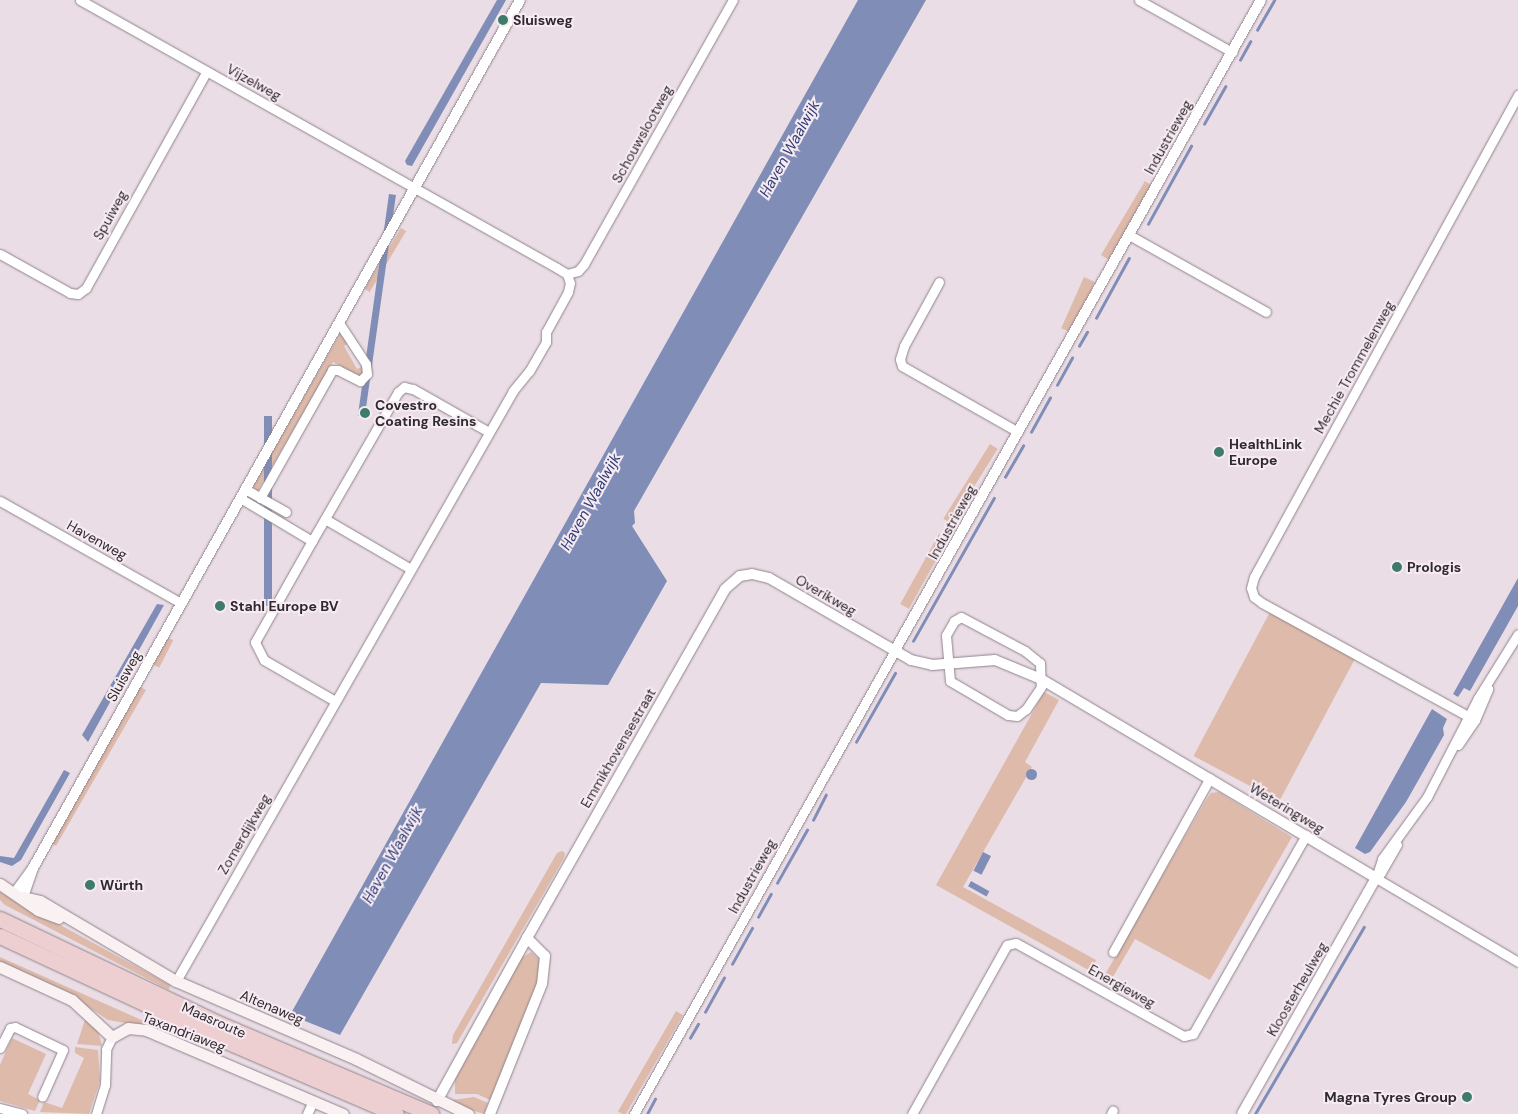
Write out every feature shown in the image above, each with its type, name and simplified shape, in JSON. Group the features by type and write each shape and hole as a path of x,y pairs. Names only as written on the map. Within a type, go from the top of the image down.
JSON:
{"highway":[{"name":"Maasroute","path":"0,919 218,1023 434,1107"},
{"name":"Maasroute","path":"0,936 108,988 396,1114"},
{"path":"0,946 40,965 108,988"}],"main road":[{"name":"Altenaweg","path":"0,884 19,895 40,901 68,920 176,981 369,1066 434,1107 468,1114"},
{"path":"0,967 72,1000 112,1037"},
{"name":"Taxandriaweg","path":"112,1037 128,1028 146,1030 343,1114"}],"street":[{"name":"Vijzelweg","path":"80,0 415,188"},
{"name":"Sluisweg","path":"19,895 520,0"},
{"name":"Schouwslootweg","path":"567,274 578,271 584,264 733,0"},
{"path":"1139,0 1232,52"},
{"name":"Industrieweg","path":"634,1114 1261,0"},
{"name":"Spuiweg","path":"0,254 70,293 78,294 86,288 207,71"},
{"name":"Mechie Trommelenweg","path":"1472,718 1262,603 1254,597 1252,588 1254,577 1518,95"},
{"path":"415,188 567,274 568,292 546,332 546,342 529,372 520,379 335,701 264,660 255,642 398,392 404,387 413,389 489,432"},
{"path":"1129,235 1266,312"},
{"path":"939,282 904,346 900,359 902,366 1018,432"},
{"path":"260,498 332,370 338,370 360,381 366,374 366,364 339,323"},
{"path":"243,494 260,498 286,512"},
{"path":"243,494 312,541"},
{"name":"Havenweg","path":"0,502 181,603"},
{"path":"325,519 411,569"},
{"name":"Overikweg","path":"740,576 752,574 769,578 894,652"},
{"name":"Emmikhovensestraat","path":"434,1107 527,938 725,589 740,576"},
{"path":"961,617 1036,660 1042,668 1041,678 1040,687 1026,709 1017,716 1008,715 950,681 946,635 954,621 961,617"},
{"path":"1376,878 1389,863 1398,840 1454,750 1518,634"},
{"path":"894,652 925,663 948,664 995,660 1041,678"},
{"name":"Weteringweg","path":"1041,678 1518,962"},
{"name":"Zomerdijkweg","path":"176,981 335,701"},
{"name":"Energieweg","path":"1113,952 1210,778"},
{"name":"Energieweg","path":"912,1114 1007,944 1016,943 1184,1036 1193,1034 1306,835"},
{"name":"Kloosterheulweg","path":"1242,1114 1376,878"},
{"path":"490,1114 532,1016 545,968 545,956 527,938"},
{"path":"0,1048 2,1037 10,1028 16,1027 64,1050 42,1097"},
{"path":"96,1114 106,1078 106,1049 112,1037"},
{"path":"307,1114 313,1101"},
{"path":"0,1108 22,1114"}],"shaded area":[{"path":"1145,181 1151,185 1109,260 1101,255"},
{"path":"401,228 406,231 370,292 364,289"},
{"path":"1084,277 1095,282 1072,333 1061,328"},
{"path":"340,334 349,343 344,346 357,369 363,366 363,373 360,377 333,362 257,492 253,485"},
{"path":"990,444 998,449 951,523 943,519"},
{"path":"939,534 948,539 909,609 900,604"},
{"path":"1270,612 1356,658 1279,801 1193,756"},
{"path":"167,637 173,640 159,668 153,665"},
{"path":"139,686 146,690 56,846 49,842"},
{"path":"1044,692 1059,700 1025,762 1032,767 963,887 1096,960 1092,972 936,885"},
{"path":"1219,792 1292,837 1210,980 1135,939 1110,982 1103,978 1206,800 1211,793"},
{"path":"562,851 565,853 564,858 457,1043 452,1044 453,1035 557,853"},
{"path":"0,892 170,985 169,990 5,905 0,900"},
{"path":"531,952 539,959 541,967 534,997 492,1101 477,1094 455,1094 455,1073 521,958"},
{"path":"0,957 155,1026 154,1028 108,1020 66,992 0,962"},
{"path":"676,1011 683,1015 626,1114 618,1111"},
{"path":"86,1017 98,1031 102,1046 77,1044"},
{"path":"12,1038 46,1054 28,1094 40,1100 35,1111 0,1101 0,1065"},
{"path":"75,1047 98,1050 100,1081 89,1114 40,1112 44,1102 62,1108 84,1058 75,1053"},
{"path":"474,1097 488,1103 484,1114 458,1106 453,1100"}],"water":[{"path":"497,0 506,0 412,166 407,165 405,161"},
{"name":"Haven Waalwijk","path":"858,0 926,0 634,511 635,523 632,526 667,581 608,685 541,683 340,1035 290,1015"},
{"path":"389,194 396,195 365,417 358,416"},
{"path":"264,416 272,416 272,606 264,606"},
{"path":"1518,578 1518,606 1470,691 1464,688 1458,697 1453,694"},
{"path":"157,604 164,605 88,742 82,735"},
{"path":"1432,709 1447,719 1443,728 1444,735 1406,802 1370,852 1365,854 1355,848"},
{"path":"1031,768 1037,774 1031,780 1025,774"},
{"path":"64,770 70,773 21,860 12,866 0,862 0,856 14,858"},
{"path":"983,852 991,856 981,875 973,871"},
{"path":"971,881 989,891 986,896 968,886"}],"waterway":[{"path":"1257,30 1274,0"},
{"path":"1240,60 1250,42"},
{"path":"1204,124 1225,87"},
{"path":"1148,224 1191,146"},
{"path":"1096,318 1129,258"},
{"path":"1079,346 1087,332"},
{"path":"1057,385 1072,358"},
{"path":"1031,432 1050,398"},
{"path":"1005,477 1023,446"},
{"path":"913,641 994,498"},
{"path":"856,742 895,673"},
{"path":"813,820 826,795"},
{"path":"777,883 807,830"},
{"path":"758,917 771,894"},
{"path":"1255,1114 1364,927"},
{"path":"732,964 752,928"},
{"path":"705,1012 724,978"},
{"path":"690,1038 698,1024"},
{"path":"647,1114 655,1099"}],"place":[{"name":"Sluisweg","path":"503,20"},
{"name":"Covestro Coating Resins","path":"365,413"},
{"name":"HealthLink Europe","path":"1219,452"},
{"name":"Prologis","path":"1397,567"},
{"name":"Stahl Europe BV","path":"220,606"},
{"name":"Würth","path":"90,885"},
{"name":"Magna Tyres Group","path":"1467,1097"}]}
